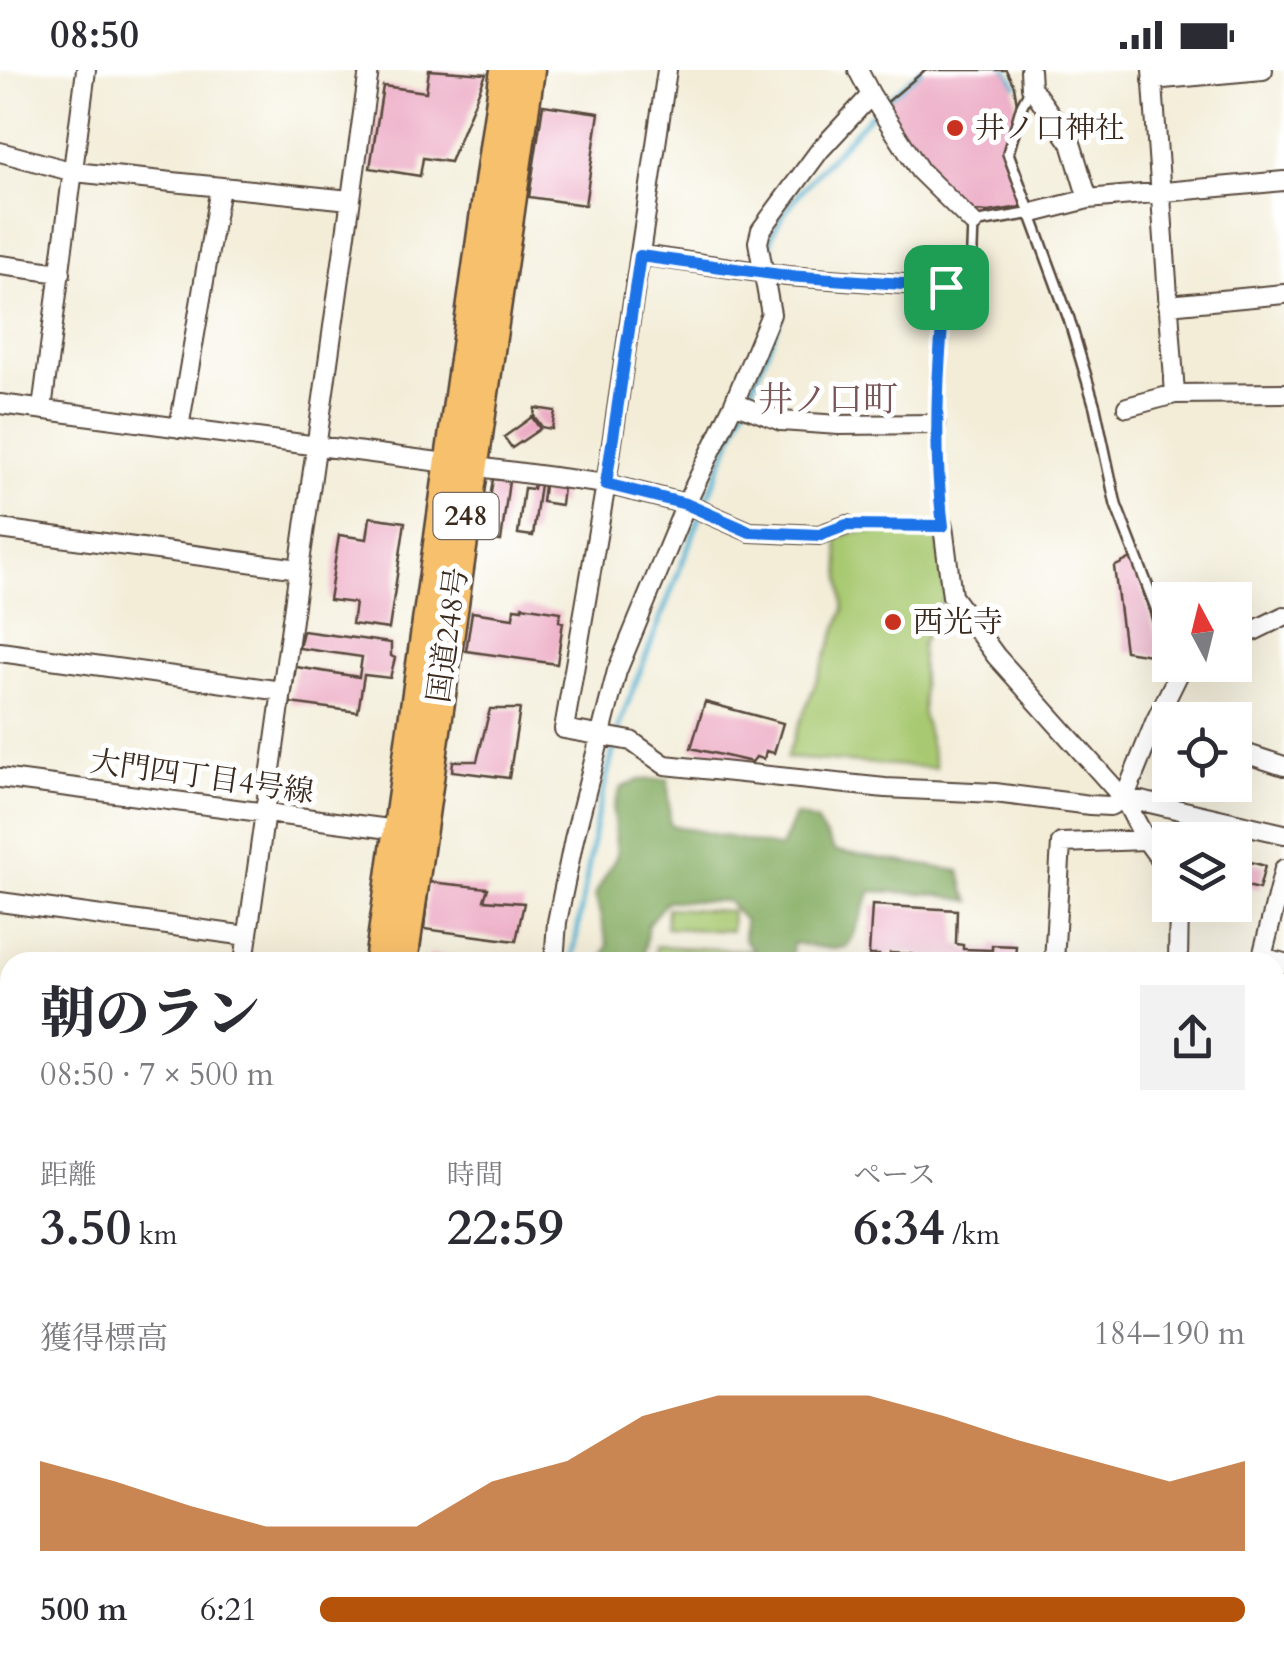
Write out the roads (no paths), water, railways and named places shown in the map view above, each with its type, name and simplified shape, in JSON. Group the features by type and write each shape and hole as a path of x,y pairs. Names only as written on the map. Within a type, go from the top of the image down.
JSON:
{"highway":[{"name":"国道248号","path":"403,952 506,70"},
{"name":"国道248号","path":"381,952 398,830 530,70"}],"street":[{"path":"42,409 86,70"},
{"path":"245,952 369,70"},
{"path":"666,70 606,484 564,729 631,741 665,764 884,788 995,793 1090,806 1110,806 1124,799 1152,744"},
{"path":"858,70 870,96 920,171 973,224"},
{"path":"1175,394 1152,75 1262,70"},
{"path":"1030,78 1071,144 1088,199"},
{"path":"555,952 567,872 617,671 771,314 758,242 767,219 820,150 870,96"},
{"path":"0,152 74,172 350,200"},
{"path":"1033,213 1088,199 1284,182"},
{"path":"178,428 220,187"},
{"path":"640,256 788,276 946,287"},
{"path":"0,265 61,273"},
{"path":"1168,304 1284,294"},
{"path":"1127,407 1175,394 1284,392"},
{"path":"734,403 781,422 936,424"},
{"path":"0,404 606,484 686,504 750,532 820,535 847,525"},
{"path":"943,526 952,596 996,656 1124,799 1152,848"},
{"path":"0,529 299,570"},
{"path":"1252,632 1284,616"},
{"path":"0,652 282,691"},
{"path":"1252,756 1284,766"},
{"name":"大門四丁目4号線","path":"0,778 398,830"},
{"path":"1124,799 1284,834"},
{"path":"1055,952 1061,843 1146,840"},
{"path":"1263,952 1284,869"},
{"path":"0,902 247,936"},
{"path":"1178,952 1179,922"}],"lane":[{"path":"1030,78 1008,153 1033,213 1096,407 1116,505 1152,598"},
{"path":"847,525 943,526 936,424 946,287 958,277 971,274 973,224 1033,213"}],"waterway":[{"path":"882,104 921,70"},
{"path":"1006,70 1016,85"},
{"path":"773,268 770,244 779,222 818,172 874,112"},
{"path":"704,506 782,315 776,279"},
{"path":"574,952 597,817 620,723 700,517"}],"place":[{"name":"井ノ口神社","path":"955,128"},
{"name":"西光寺","path":"893,622"}],"district":[{"name":"井ノ口町","path":"828,400"}]}
